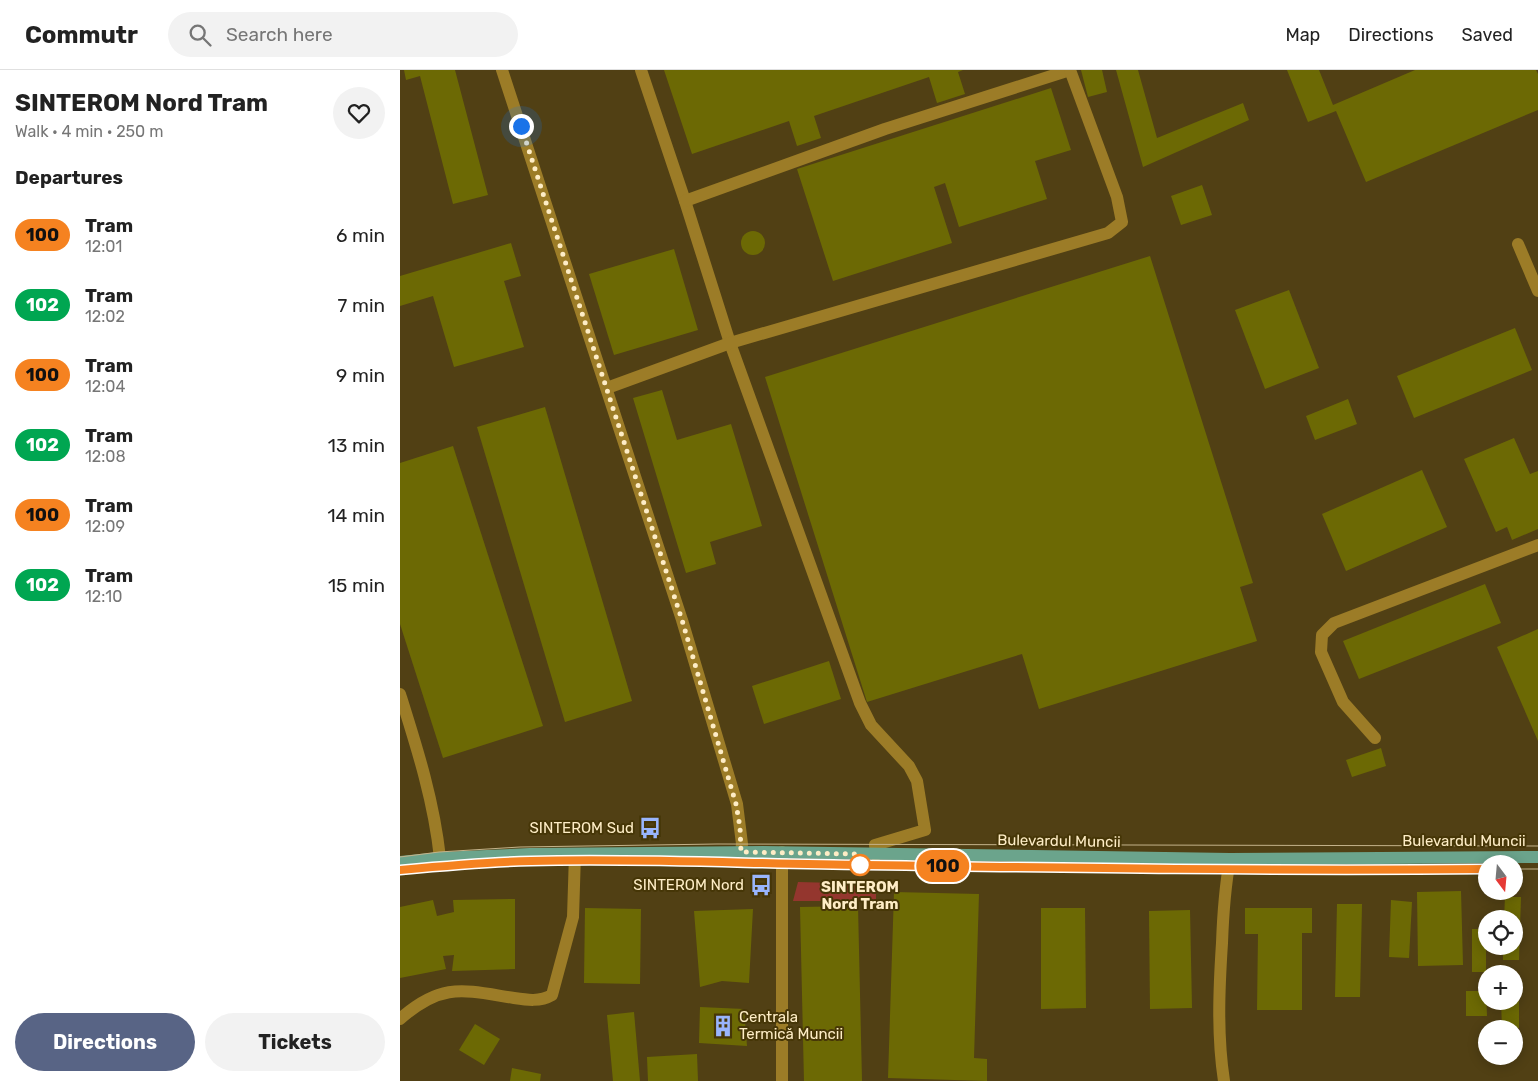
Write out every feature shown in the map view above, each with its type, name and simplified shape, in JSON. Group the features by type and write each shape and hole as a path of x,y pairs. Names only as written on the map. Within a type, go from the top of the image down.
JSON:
{"main road":[{"name":"Bulevardul Muncii","path":"400,862 440,858 530,854 741,857 782,852 876,855 1230,859 1538,857"}],"street":[{"path":"502,70 608,388 682,620 736,804 740,827 741,857"},
{"path":"641,70 686,201 730,343 860,703 871,725 909,766 917,781 925,830 874,845 876,855"},
{"path":"608,388 730,343 1108,233 1122,222 1117,198 1070,70 885,129 686,201"},
{"path":"1518,244 1538,291"},
{"path":"1375,738 1343,702 1322,652 1322,635 1334,623 1538,545"},
{"path":"400,694 428,786 437,829 440,858"},
{"path":"782,852 782,1081"},
{"path":"400,1019 424,1000 450,992 465,990 526,1000 544,999 552,995 573,916 575,854"},
{"path":"1224,1081 1219,1048 1219,986 1230,859"}],"shaded area":[{"path":"798,882 876,884 876,901 793,901"}],"building":[{"path":"404,70 455,70 488,195 453,204 420,76 406,80"},
{"path":"664,70 963,70 958,72 965,94 937,103 929,77 814,116 821,138 797,146 789,121 692,154"},
{"path":"1081,70 1102,70 1107,92 1088,97"},
{"path":"1116,70 1138,70 1157,138 1243,103 1249,120 1143,167"},
{"path":"1287,70 1319,70 1333,105 1415,70 1536,70 1538,74 1538,110 1366,182 1336,111 1308,122"},
{"path":"1051,88 1071,150 1035,161 1047,199 959,227 945,183 934,187 952,243 833,281 797,169"},
{"path":"1202,185 1212,215 1181,225 1171,196"},
{"path":"753,231 761,235 765,243 761,251 753,255 745,251 741,243 745,235"},
{"path":"511,243 521,276 504,281 524,347 454,367 433,296 400,306 400,276"},
{"path":"674,249 698,330 614,355 589,274"},
{"path":"1150,256 1253,583 1240,587 1257,641 1039,709 1022,654 867,702 765,377"},
{"path":"1289,290 1319,368 1265,389 1235,310"},
{"path":"1515,328 1532,370 1414,418 1397,376"},
{"path":"662,390 677,440 731,424 762,526 710,542 716,564 686,573 633,398"},
{"path":"1348,399 1357,424 1315,440 1306,416"},
{"path":"545,407 632,701 565,722 477,427"},
{"path":"1514,438 1530,474 1538,471 1538,529 1512,540 1507,527 1496,532 1464,459"},
{"path":"453,446 543,726 443,758 400,624 400,463"},
{"path":"1422,470 1447,527 1346,571 1322,514"},
{"path":"1485,584 1501,623 1359,679 1343,641"},
{"path":"1538,629 1538,741 1497,647"},
{"path":"829,661 841,699 764,724 752,686"},
{"path":"1381,748 1386,766 1352,777 1346,760"},
{"path":"1461,891 1463,965 1418,966 1417,892"},
{"path":"894,892 979,894 974,1058 987,1059 987,1081 888,1078"},
{"path":"515,899 515,969 452,971 454,955 443,956 446,969 400,978 400,907 433,900 437,916 454,912 453,900"},
{"path":"1391,900 1412,902 1409,958 1389,957"},
{"path":"1505,900 1521,900 1521,910 1504,910"},
{"path":"1337,904 1362,904 1360,997 1335,997"},
{"path":"858,906 862,1081 804,1081 800,907"},
{"path":"585,908 641,909 640,984 584,983"},
{"path":"1041,908 1085,908 1086,1008 1041,1009"},
{"path":"1245,908 1312,908 1312,933 1302,933 1302,1010 1257,1010 1258,934 1245,934"},
{"path":"753,909 749,983 722,981 700,987 694,911"},
{"path":"1190,910 1192,1008 1150,1009 1149,911"},
{"path":"1472,929 1478,929 1478,955 1486,955 1486,965 1478,965 1478,972 1472,972"},
{"path":"1503,955 1519,955 1519,960 1503,960"},
{"path":"1466,991 1478,991 1478,1010 1487,1010 1487,1016 1466,1016"},
{"name":"Centrala Termică Muncii","path":"700,1007 744,1009 747,1046 699,1043"},
{"path":"1501,1010 1519,1010 1519,1020 1502,1020"},
{"path":"634,1012 640,1081 613,1081 607,1015"},
{"path":"475,1024 500,1039 484,1065 459,1050"},
{"path":"697,1054 698,1081 648,1081 647,1057"},
{"path":"512,1068 541,1074 540,1081 510,1081"}],"tram line":[{"path":"400,857 439,852 520,847 717,844 1538,846"},
{"name":"100","path":"400,870 530,861 704,861 1228,870 1478,869"},
{"path":"400,870 447,865 531,861 704,861 1228,870 1478,869"},
{"path":"1523,869 1538,869"}],"place":[{"name":"SINTEROM Sud","path":"650,828"},
{"name":"SINTEROM Nord Tram","path":"860,865"},
{"name":"SINTEROM Nord","path":"761,885"},
{"name":"Centrala Termică Muncii","path":"723,1026"}],"route":[{"path":"521,126 608,388 682,620 736,804 742,844 741,852 857,854 860,865"}]}
